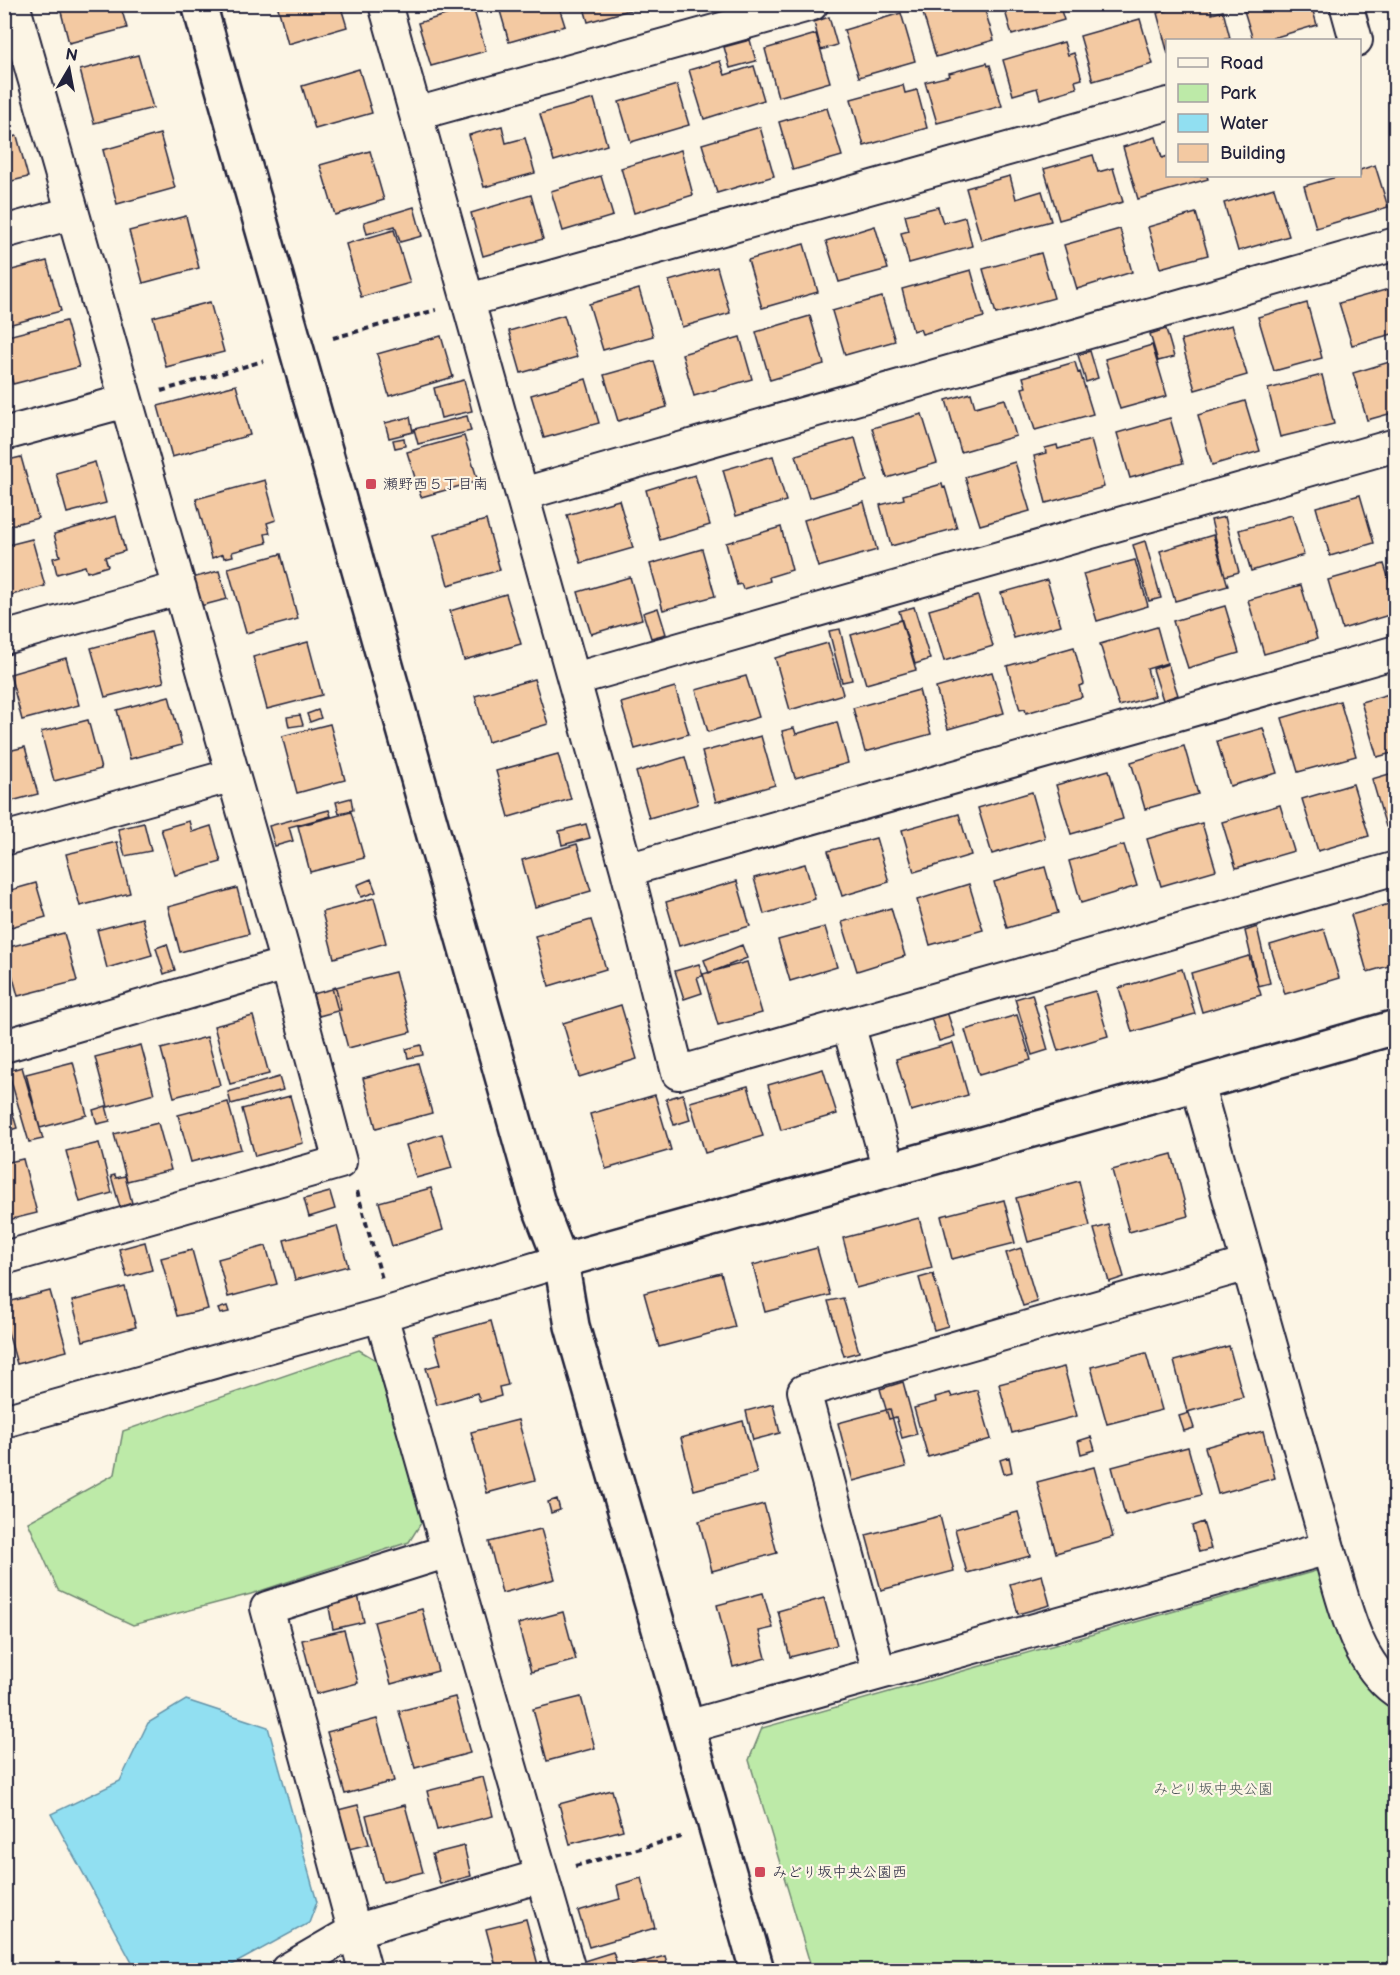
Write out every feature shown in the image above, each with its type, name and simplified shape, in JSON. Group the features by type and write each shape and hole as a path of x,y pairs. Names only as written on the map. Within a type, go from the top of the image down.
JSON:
{"street":[{"path":"198,4 537,1200 561,1262 572,1326 757,1971"},
{"path":"385,4 575,679 627,870 678,1073 1395,868"},
{"path":"416,114 812,4"},
{"path":"1346,4 1356,39"},
{"path":"4,1258 340,1162 287,964 180,588 72,213 12,19"},
{"path":"469,300 1166,104"},
{"path":"4,232 72,213"},
{"path":"523,494 1395,244"},
{"path":"4,434 126,400"},
{"path":"575,679 1395,445"},
{"path":"4,638 180,588"},
{"path":"627,870 1395,652"},
{"path":"4,839 233,775"},
{"path":"4,1046 287,964"},
{"path":"848,1024 889,1170"},
{"path":"4,1421 383,1301 561,1262 1395,1027"},
{"path":"1197,1084 1328,1548 1360,1649 1375,1670 1395,1691"},
{"path":"879,1672 804,1391 1248,1264"},
{"path":"383,1301 448,1551 569,1971"},
{"path":"687,1727 1328,1548"},
{"path":"365,1971 267,1608 448,1551"},
{"path":"287,1971 354,1931 541,1876"}],"path":[{"path":"333,338 469,300"},
{"path":"126,400 264,361"},
{"path":"340,1162 354,1179 383,1301"},
{"path":"541,1876 681,1837"}],"green space":[{"path":"359,1350 376,1360 423,1520 409,1542 251,1594 133,1625 58,1590 28,1522 115,1474 123,1431"},
{"name":"みどり坂中央公園","path":"1319,1570 1395,1703 1395,1970 812,1970 749,1760 762,1728"}],"water":[{"path":"186,1700 268,1727 317,1902 309,1923 223,1970 136,1970 51,1814 120,1781 148,1723"}],"building":[{"path":"59,4 120,4 127,28 69,43"},
{"path":"277,4 340,4 347,27 288,44"},
{"path":"498,4 558,4 565,26 509,42"},
{"path":"583,4 639,4 640,7 588,22"},
{"path":"941,4 983,4 994,40 936,57 922,10"},
{"path":"1003,4 1059,4 1064,20 1012,35"},
{"path":"1087,4 1112,4 1089,11"},
{"path":"1190,4 1210,4 1212,14 1223,11 1230,38 1166,39 1166,47 1157,13"},
{"path":"1242,4 1311,4 1317,25 1269,39 1253,39"},
{"path":"473,7 486,51 431,66 418,23"},
{"path":"901,13 915,61 859,77 844,30"},
{"path":"829,17 837,45 821,50 814,22"},
{"path":"1140,19 1153,64 1093,81 1080,36"},
{"path":"816,34 830,82 778,97 765,49"},
{"path":"750,40 756,61 730,68 724,47"},
{"path":"1064,42 1068,55 1074,53 1082,79 1075,81 1077,88 1040,99 1037,88 1013,95 1003,60"},
{"path":"138,55 153,108 94,123 80,70"},
{"path":"720,61 725,75 754,66 764,100 704,119 689,70"},
{"path":"987,63 988,66 990,65 1002,106 937,123 925,82"},
{"path":"359,69 372,113 315,129 302,86"},
{"path":"677,85 689,125 631,142 619,102"},
{"path":"903,85 905,93 917,90 927,128 864,146 851,99"},
{"path":"594,99 607,145 554,161 540,114"},
{"path":"827,108 842,156 793,170 779,122"},
{"path":"502,126 506,143 525,138 535,173 484,187 469,135"},
{"path":"760,127 774,176 717,193 702,144"},
{"path":"160,134 175,188 117,204 103,150"},
{"path":"17,136 28,177 4,183 4,139"},
{"path":"1156,137 1162,158 1166,157 1166,177 1207,177 1208,179 1138,199 1123,147"},
{"path":"681,150 693,195 634,213 621,168"},
{"path":"370,151 384,200 335,215 320,165"},
{"path":"1093,155 1098,172 1113,168 1123,202 1059,220 1044,169"},
{"path":"1375,165 1388,207 1316,228 1304,186 1336,177 1361,177 1361,170"},
{"path":"601,176 613,216 563,231 551,191"},
{"path":"1010,176 1016,199 1042,191 1051,221 981,240 966,188"},
{"path":"1274,188 1289,236 1238,251 1224,203"},
{"path":"531,195 543,239 483,256 471,213"},
{"path":"414,207 422,236 400,242 395,226 367,234 364,222"},
{"path":"938,207 943,223 965,217 972,246 909,263 901,233 909,231 905,215"},
{"path":"1196,213 1208,255 1160,268 1148,227"},
{"path":"186,216 199,268 143,283 129,231"},
{"path":"875,226 888,269 839,282 826,241"},
{"path":"1120,229 1132,272 1077,289 1064,245"},
{"path":"394,230 410,283 361,297 346,244"},
{"path":"804,244 818,292 762,308 748,260"},
{"path":"1041,253 1054,298 996,314 983,269"},
{"path":"47,261 61,311 4,326 4,272"},
{"path":"717,267 730,313 682,327 669,281"},
{"path":"971,270 984,317 922,334 920,329 913,331 902,289"},
{"path":"1396,287 1396,333 1352,345 1339,303"},
{"path":"639,289 653,336 603,350 589,304"},
{"path":"882,297 895,341 845,355 832,311"},
{"path":"210,302 224,352 166,367 153,317"},
{"path":"1307,303 1322,358 1274,371 1258,317"},
{"path":"564,315 577,357 521,373 509,331"},
{"path":"810,316 824,364 770,380 756,332"},
{"path":"66,321 79,367 13,384 4,350 4,337"},
{"path":"1232,325 1247,375 1195,390 1181,340"},
{"path":"1166,329 1174,357 1158,361 1150,334"},
{"path":"441,336 453,377 389,396 377,354"},
{"path":"740,337 752,379 694,396 682,354"},
{"path":"1152,345 1167,396 1120,409 1105,359"},
{"path":"1090,351 1098,378 1086,382 1078,355"},
{"path":"1396,360 1396,412 1367,420 1353,373"},
{"path":"654,361 667,407 618,421 604,375"},
{"path":"1075,362 1093,414 1035,430 1022,388 1026,387 1023,377"},
{"path":"1322,375 1334,424 1280,437 1268,389"},
{"path":"586,379 599,423 544,438 531,395"},
{"path":"464,380 472,411 441,418 434,388"},
{"path":"236,385 250,435 172,457 158,406"},
{"path":"971,393 975,407 1005,399 1016,436 961,452 946,400"},
{"path":"1245,401 1260,451 1212,465 1198,415"},
{"path":"922,414 937,463 887,478 872,428"},
{"path":"467,416 471,431 418,444 414,429"},
{"path":"410,417 413,432 389,438 385,423"},
{"path":"1170,418 1183,463 1130,478 1117,433"},
{"path":"464,436 478,481 421,497 407,452"},
{"path":"404,438 405,446 395,448 393,440"},
{"path":"855,438 867,481 809,498 796,455"},
{"path":"1091,440 1104,487 1046,503 1034,456 1046,453 1045,448 1057,445 1058,449"},
{"path":"773,456 786,501 736,516 723,470"},
{"path":"21,457 38,518 4,527 4,461"},
{"path":"95,462 106,503 67,513 56,473"},
{"path":"1015,462 1030,511 980,525 965,477"},
{"path":"695,475 710,525 660,540 646,490"},
{"path":"265,480 276,520 267,523 270,533 265,534 267,543 232,552 233,556 224,558 223,554 212,558 196,499"},
{"path":"942,484 943,488 945,487 957,528 891,546 880,505 904,499 903,495"},
{"path":"1360,495 1374,543 1330,556 1316,507"},
{"path":"619,500 633,548 581,563 567,515"},
{"path":"864,502 877,550 818,567 804,520"},
{"path":"1292,515 1304,555 1251,571 1239,530"},
{"path":"116,516 125,551 105,557 108,566 87,572 85,566 57,574 53,558 60,556 54,534"},
{"path":"1225,517 1239,572 1225,576 1211,520"},
{"path":"486,520 500,570 448,585 434,535"},
{"path":"781,527 792,570 769,577 770,581 743,589 741,584 737,585 726,543"},
{"path":"1213,535 1228,586 1175,601 1160,551"},
{"path":"32,539 45,586 4,597 4,546"},
{"path":"1145,541 1161,598 1149,601 1133,545"},
{"path":"702,549 715,596 663,610 650,564"},
{"path":"281,554 298,619 246,633 228,568"},
{"path":"1135,560 1148,606 1097,621 1083,574"},
{"path":"1384,564 1396,602 1396,613 1342,629 1328,580"},
{"path":"219,571 227,599 200,606 192,578"},
{"path":"630,577 642,619 591,634 578,592"},
{"path":"1047,580 1061,625 1014,638 1001,593"},
{"path":"1301,585 1317,639 1264,654 1248,600"},
{"path":"506,594 521,644 464,660 450,611"},
{"path":"978,596 993,646 944,661 929,610"},
{"path":"1225,606 1239,653 1188,668 1173,621"},
{"path":"914,607 930,659 915,664 899,611"},
{"path":"658,608 666,634 651,638 643,613"},
{"path":"901,620 916,670 866,684 851,635"},
{"path":"1157,627 1167,663 1147,669 1155,696 1119,706 1100,644"},
{"path":"840,629 852,680 842,682 829,631"},
{"path":"151,632 164,682 105,697 91,648"},
{"path":"308,642 322,695 267,709 253,657"},
{"path":"828,643 843,694 790,710 775,658"},
{"path":"1074,647 1084,684 1079,686 1082,697 1026,713 1025,709 1020,710 1007,666"},
{"path":"66,658 79,705 22,720 10,674"},
{"path":"1168,664 1178,695 1163,700 1153,669"},
{"path":"992,672 1004,713 948,729 936,688"},
{"path":"746,676 759,717 708,732 696,690"},
{"path":"534,679 548,724 488,742 475,696"},
{"path":"675,687 689,734 635,749 621,703"},
{"path":"919,690 931,734 865,752 853,708"},
{"path":"1396,692 1396,752 1377,757 1361,702"},
{"path":"169,696 182,745 130,759 117,710"},
{"path":"1340,701 1356,756 1298,772 1282,718"},
{"path":"318,710 321,718 310,722 307,714"},
{"path":"300,715 303,725 289,727 287,717"},
{"path":"88,720 101,769 54,781 41,732"},
{"path":"837,722 848,763 795,778 782,731 794,728 796,734"},
{"path":"330,724 345,780 297,793 282,736"},
{"path":"1263,728 1277,773 1230,786 1217,741"},
{"path":"761,736 775,785 716,802 702,752"},
{"path":"1184,746 1198,794 1145,809 1131,762"},
{"path":"25,747 38,794 4,803 4,752"},
{"path":"558,754 571,799 509,817 496,771"},
{"path":"685,757 698,804 649,818 636,772"},
{"path":"1109,770 1123,819 1071,834 1056,785"},
{"path":"1396,772 1396,825 1386,827 1372,779"},
{"path":"1353,784 1369,836 1318,851 1302,799"},
{"path":"1032,792 1045,838 992,854 978,808"},
{"path":"351,798 353,810 339,813 336,802"},
{"path":"1280,805 1294,851 1236,868 1222,822"},
{"path":"329,810 331,816 289,827 293,841 275,846 269,826"},
{"path":"351,812 364,858 310,872 298,826"},
{"path":"959,814 971,855 914,872 902,830"},
{"path":"189,821 192,832 211,826 221,862 175,875 161,829"},
{"path":"144,823 151,851 125,856 118,829"},
{"path":"1202,823 1216,870 1161,886 1147,839"},
{"path":"586,824 590,838 562,845 559,831"},
{"path":"876,838 889,882 842,896 828,851"},
{"path":"117,842 130,893 80,906 66,854"},
{"path":"577,844 591,891 535,907 522,860"},
{"path":"1124,845 1137,886 1081,903 1069,861"},
{"path":"805,864 815,899 764,914 754,878"},
{"path":"1045,867 1058,913 1007,928 994,882"},
{"path":"371,879 376,892 361,897 357,885"},
{"path":"737,881 750,926 679,946 666,902"},
{"path":"36,883 46,917 4,929 4,892"},
{"path":"969,884 983,930 930,945 917,900"},
{"path":"237,888 249,934 180,952 168,907"},
{"path":"374,898 386,943 334,958 322,912"},
{"path":"1396,902 1396,964 1367,972 1351,915"},
{"path":"891,908 905,956 857,971 842,922"},
{"path":"142,918 152,955 107,968 97,930"},
{"path":"591,920 606,969 549,986 535,936"},
{"path":"825,927 837,967 790,981 778,940"},
{"path":"1257,927 1270,983 1258,986 1245,931"},
{"path":"1324,929 1339,978 1285,994 1270,945"},
{"path":"64,933 77,981 18,996 5,948"},
{"path":"167,944 175,970 164,974 156,948"},
{"path":"742,945 747,958 709,973 704,960"},
{"path":"1249,956 1261,995 1202,1012 1191,973"},
{"path":"747,962 762,1013 718,1025 703,974"},
{"path":"699,964 703,976 697,977 702,993 684,999 675,971"},
{"path":"1182,969 1195,1014 1132,1032 1119,988"},
{"path":"395,972 411,1032 348,1048 332,988"},
{"path":"336,988 341,1010 319,1016 313,994"},
{"path":"1095,991 1108,1036 1058,1051 1044,1005"},
{"path":"1032,994 1048,1050 1032,1055 1015,999"},
{"path":"621,1005 637,1059 579,1077 563,1023"},
{"path":"947,1012 955,1036 939,1041 931,1018"},
{"path":"1017,1015 1031,1060 979,1075 965,1030"},
{"path":"253,1016 269,1074 230,1084 214,1026"},
{"path":"207,1037 220,1085 174,1097 161,1049"},
{"path":"953,1043 968,1095 911,1111 896,1059"},
{"path":"141,1045 154,1094 108,1107 95,1057"},
{"path":"421,1045 423,1055 408,1058 406,1049"},
{"path":"73,1062 87,1115 40,1128 26,1074"},
{"path":"418,1063 432,1113 376,1128 363,1078"},
{"path":"22,1067 43,1139 29,1142 8,1071"},
{"path":"823,1069 837,1114 781,1130 768,1085"},
{"path":"279,1077 283,1090 231,1104 228,1092"},
{"path":"4,1084 17,1128 4,1132"},
{"path":"748,1086 763,1136 705,1153 690,1102"},
{"path":"683,1094 690,1120 674,1125 666,1099"},
{"path":"655,1095 671,1150 606,1169 590,1114"},
{"path":"290,1096 303,1143 255,1156 242,1109"},
{"path":"228,1102 241,1149 191,1162 178,1115"},
{"path":"106,1106 110,1121 97,1124 93,1110"},
{"path":"158,1123 171,1170 127,1181 114,1134"},
{"path":"442,1134 452,1168 416,1178 406,1145"},
{"path":"99,1143 112,1193 80,1202 66,1151"},
{"path":"1172,1154 1188,1216 1129,1232 1112,1170"},
{"path":"23,1159 37,1213 4,1221 4,1163"},
{"path":"115,1175 116,1178 125,1176 132,1203 120,1207 111,1176"},
{"path":"1079,1181 1090,1226 1028,1242 1016,1198"},
{"path":"431,1188 443,1230 392,1246 379,1202"},
{"path":"330,1192 335,1209 309,1217 304,1199"},
{"path":"1004,1200 1015,1243 952,1259 941,1216"},
{"path":"919,1218 932,1268 856,1288 843,1238"},
{"path":"1109,1225 1124,1277 1109,1282 1094,1229"},
{"path":"337,1226 348,1266 295,1280 284,1240"},
{"path":"145,1242 152,1270 127,1277 119,1249"},
{"path":"266,1246 277,1284 228,1297 218,1259"},
{"path":"817,1248 830,1295 765,1312 753,1265"},
{"path":"1021,1248 1037,1302 1023,1306 1006,1253"},
{"path":"192,1250 208,1309 177,1316 161,1258"},
{"path":"721,1273 735,1327 659,1347 644,1293"},
{"path":"933,1274 948,1326 934,1330 919,1278"},
{"path":"125,1287 136,1327 83,1341 72,1301"},
{"path":"50,1291 67,1351 17,1364 4,1318 4,1303"},
{"path":"843,1298 859,1352 844,1356 828,1301"},
{"path":"227,1306 229,1312 220,1314 218,1309"},
{"path":"491,1321 508,1385 499,1387 501,1396 480,1402 477,1393 437,1405 426,1368 441,1364 433,1337"},
{"path":"1229,1346 1243,1397 1187,1412 1174,1361"},
{"path":"1146,1353 1162,1410 1107,1424 1091,1367"},
{"path":"1064,1367 1077,1416 1012,1433 999,1384"},
{"path":"903,1382 917,1434 902,1438 896,1417 889,1419 880,1389"},
{"path":"977,1390 991,1439 928,1457 914,1408 936,1402 935,1397 950,1393 952,1397"},
{"path":"773,1404 780,1433 753,1440 746,1411"},
{"path":"890,1409 906,1467 853,1481 838,1423"},
{"path":"1189,1413 1194,1428 1184,1431 1179,1416"},
{"path":"518,1420 535,1480 487,1493 471,1432"},
{"path":"743,1421 757,1473 694,1490 681,1438"},
{"path":"1263,1431 1275,1478 1218,1494 1205,1447"},
{"path":"1091,1437 1095,1450 1081,1454 1078,1441"},
{"path":"1188,1447 1201,1495 1125,1515 1112,1467"},
{"path":"1009,1457 1012,1472 1004,1474 1000,1460"},
{"path":"1094,1467 1113,1537 1056,1553 1037,1482"},
{"path":"557,1499 560,1510 551,1513 548,1502"},
{"path":"764,1504 777,1553 712,1571 699,1521"},
{"path":"1018,1512 1030,1556 967,1573 955,1529"},
{"path":"940,1516 954,1571 881,1590 866,1535"},
{"path":"1203,1522 1211,1549 1199,1552 1192,1526"},
{"path":"541,1529 555,1579 502,1593 489,1542"},
{"path":"1042,1575 1050,1605 1018,1614 1010,1584"},
{"path":"763,1593 773,1628 759,1631 766,1658 733,1667 717,1605"},
{"path":"358,1595 364,1622 333,1629 328,1602"},
{"path":"824,1598 837,1645 790,1657 778,1611"},
{"path":"422,1609 438,1671 391,1684 374,1622"},
{"path":"563,1612 576,1660 531,1672 518,1624"},
{"path":"344,1630 358,1683 316,1694 302,1640"},
{"path":"455,1697 470,1753 415,1768 399,1711"},
{"path":"581,1697 595,1748 547,1761 533,1709"},
{"path":"377,1719 394,1781 345,1794 327,1732"},
{"path":"483,1777 493,1816 437,1830 427,1791"},
{"path":"612,1790 623,1830 570,1844 559,1804"},
{"path":"358,1805 369,1844 341,1851 330,1812"},
{"path":"405,1805 423,1872 383,1882 366,1815"},
{"path":"464,1846 471,1876 440,1884 432,1854"},
{"path":"641,1878 655,1928 589,1947 578,1911 620,1899 617,1885"},
{"path":"526,1919 539,1969 497,1970 486,1929"},
{"path":"1396,1948 1396,1970 1394,1970 1389,1949"},
{"path":"613,1952 619,1970 587,1970 584,1961"},
{"path":"665,1956 669,1970 631,1970 629,1966"}],"place":[{"name":"瀬野西５丁目南","path":"371,484"},
{"name":"みどり坂中央公園西","path":"760,1872"}]}
